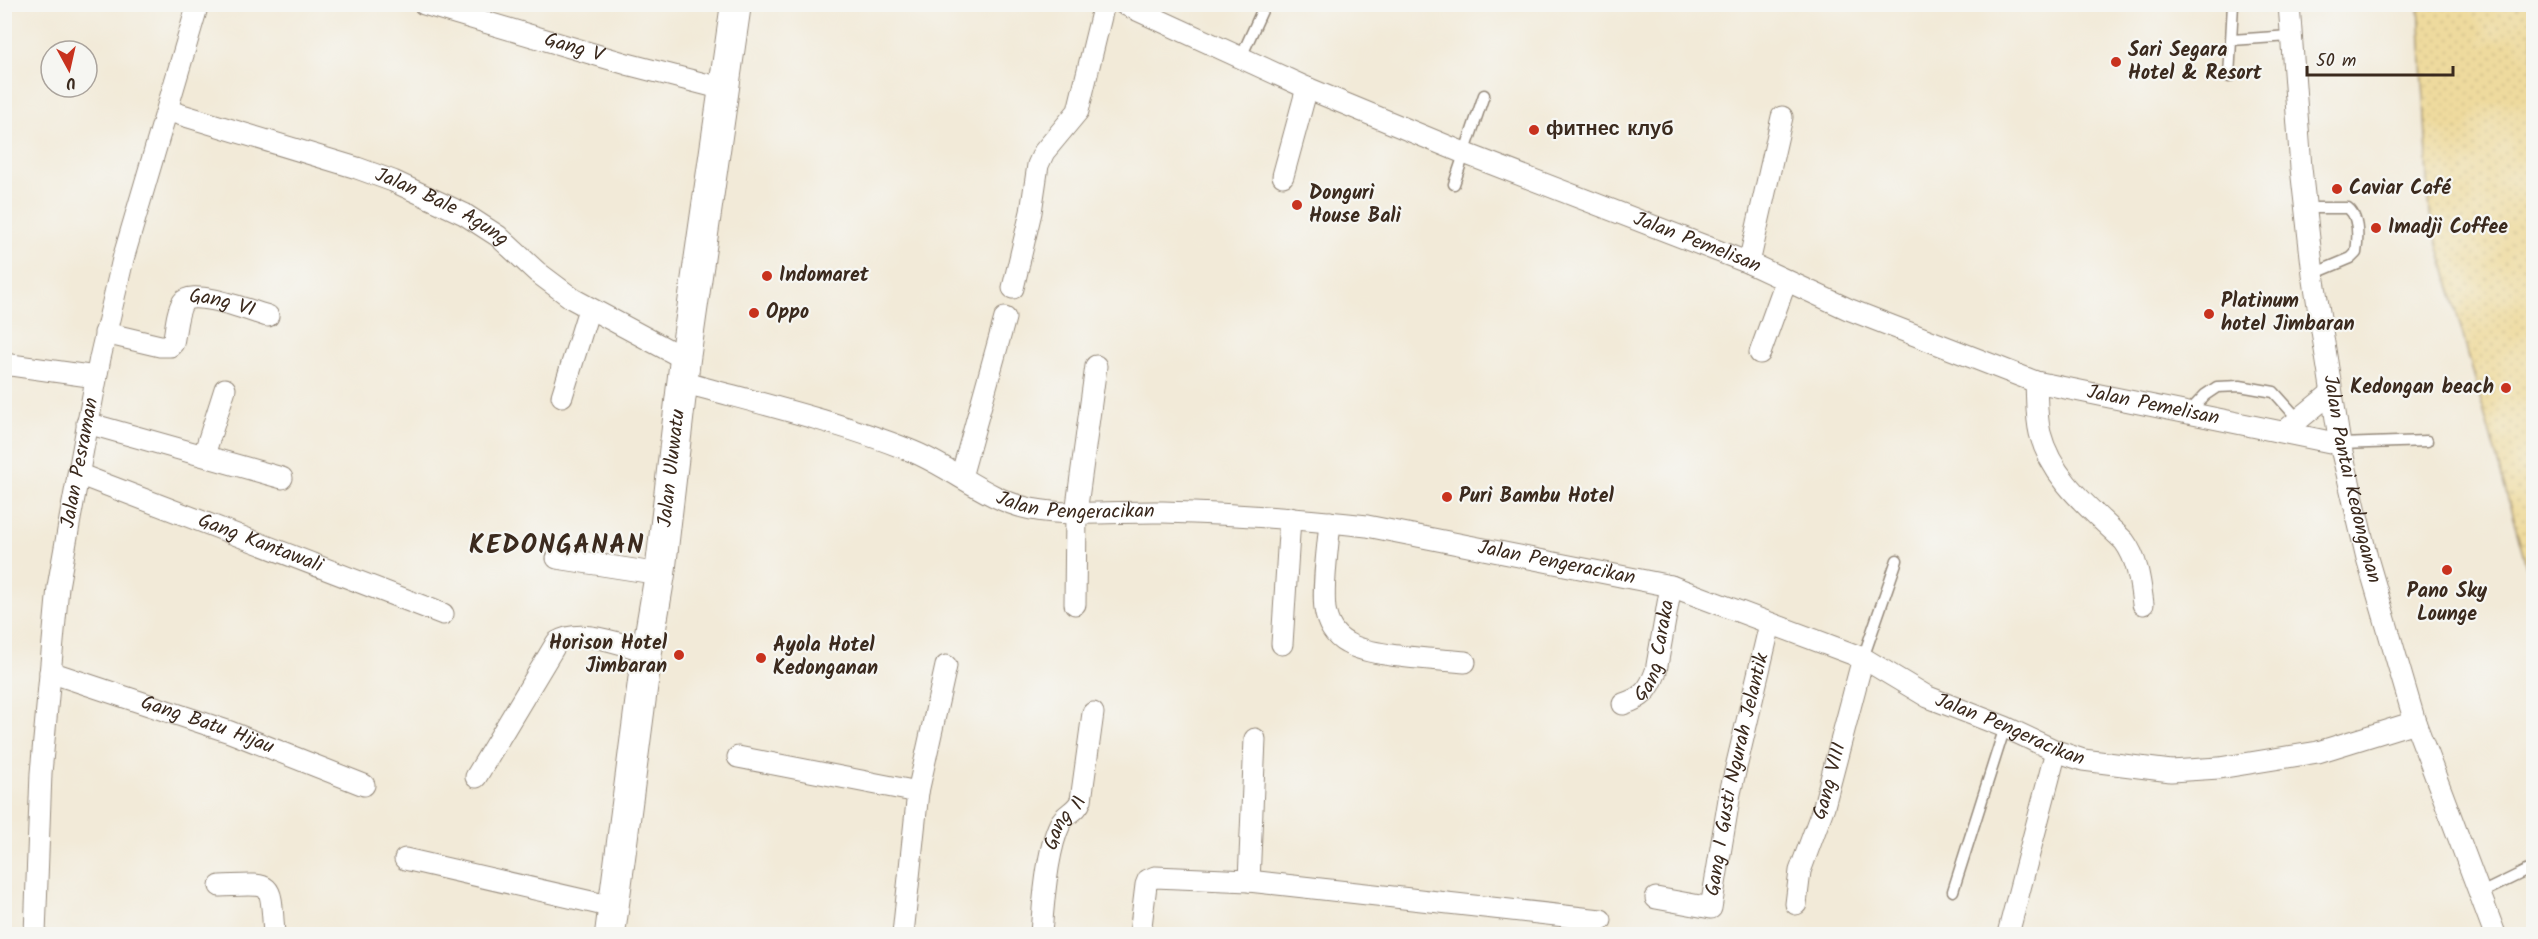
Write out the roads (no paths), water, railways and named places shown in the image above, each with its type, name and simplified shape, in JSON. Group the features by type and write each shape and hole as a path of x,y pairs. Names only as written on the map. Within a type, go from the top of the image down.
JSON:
{"street":[{"name":"Jalan Pesraman","path":"35,934 41,773 58,587 105,333 127,247 169,111 198,4"},
{"name":"Gang V","path":"424,4 627,64 724,89"},
{"name":"Jalan Uluwatu","path":"612,921 647,651 660,574 683,371 736,4"},
{"path":"1013,288 1028,224 1038,165 1044,152 1078,111 1104,4"},
{"name":"Jalan Pemelisan","path":"1124,4 1306,88 1464,153 1749,263 1848,309 2036,382 2189,412 2292,426 2340,444"},
{"name":"Jalan Pantai Kedonganan","path":"2289,4 2290,36 2313,274 2340,444 2367,558 2415,722 2495,934"},
{"path":"1283,176 1306,88"},
{"name":"Jalan Bale Agung","path":"169,111 357,168 393,181 454,209 487,227 537,272 683,371"},
{"path":"1749,263 1782,117"},
{"path":"1760,352 1786,281"},
{"name":"Gang VI","path":"105,333 170,346 174,340 182,305 186,299 192,297 208,299 268,316"},
{"path":"562,396 589,309"},
{"path":"961,477 1005,318"},
{"path":"4,364 96,377"},
{"path":"1075,604 1076,513 1096,366"},
{"name":"Jalan Pengeracikan","path":"683,371 907,449 1015,505 1049,512 1161,512 1290,518 1367,526 1671,586 1725,604 1770,624 1863,658 1928,697 2005,727 2056,751 2083,760 2171,771 2219,768 2318,752 2415,722"},
{"path":"2036,382 2039,431 2052,464 2071,490 2130,549 2138,569 2143,604"},
{"path":"204,455 225,389"},
{"path":"2292,426 2331,393"},
{"path":"87,423 282,478"},
{"name":"Gang Kantawali","path":"78,474 443,614"},
{"path":"1282,645 1290,518"},
{"path":"1330,522 1325,608 1330,626 1337,636 1347,643 1397,656 1465,662"},
{"path":"557,558 660,574"},
{"name":"Gang Caraka","path":"1623,704 1639,699 1651,683 1671,586"},
{"name":"Gang I Gusti Ngurah Jelantik","path":"1656,898 1711,908 1730,793 1770,624"},
{"path":"476,777 557,642 568,637 589,637 647,651"},
{"name":"Gang VIII","path":"1796,904 1800,871 1824,806 1863,658"},
{"path":"903,934 918,792 946,666"},
{"name":"Gang Batu Hijau","path":"50,672 230,732 364,785"},
{"name":"Gang II","path":"1041,934 1047,873 1060,824 1078,808 1081,800 1093,713"},
{"path":"1249,881 1255,739"},
{"path":"2008,934 2056,751"},
{"path":"738,757 918,792"},
{"path":"405,858 612,921"},
{"path":"1140,934 1146,885 1151,878 1249,881 1602,920"},
{"path":"220,886 260,884 267,888 271,895 274,934"}],"lane":[{"path":"1242,57 1265,4"},
{"path":"2229,77 2233,4"},
{"path":"2232,40 2290,36"},
{"path":"1454,184 1484,95"},
{"path":"2306,208 2348,208 2353,212 2356,220 2356,253 2351,258 2313,274"},
{"path":"2189,412 2205,395 2217,387 2240,386 2274,392 2292,426"},
{"name":"Jalan Pemelisan","path":"2340,444 2427,441"},
{"path":"1863,658 1897,560"},
{"path":"1953,891 2005,727"},
{"path":"2479,894 2534,867"}],"place":[{"name":"Sari Segara Hotel & Resort","path":"2116,62"},
{"name":"фитнес клуб","path":"1534,130"},
{"name":"Caviar Café","path":"2337,189"},
{"name":"Donguri House Bali","path":"1297,205"},
{"name":"Imadji Coffee","path":"2376,228"},
{"name":"Indomaret","path":"767,276"},
{"name":"Oppo","path":"754,313"},
{"name":"Platinum hotel Jimbaran","path":"2209,314"},
{"name":"Kedongan beach","path":"2506,388"},
{"name":"Puri Bambu Hotel","path":"1447,497"},
{"name":"Pano Sky Lounge","path":"2447,570"},
{"name":"Horison Hotel Jimbaran","path":"679,655"},
{"name":"Ayola Hotel Kedonganan","path":"761,658"}],"district":[{"name":"KEDONGANAN","path":"557,546"}]}
